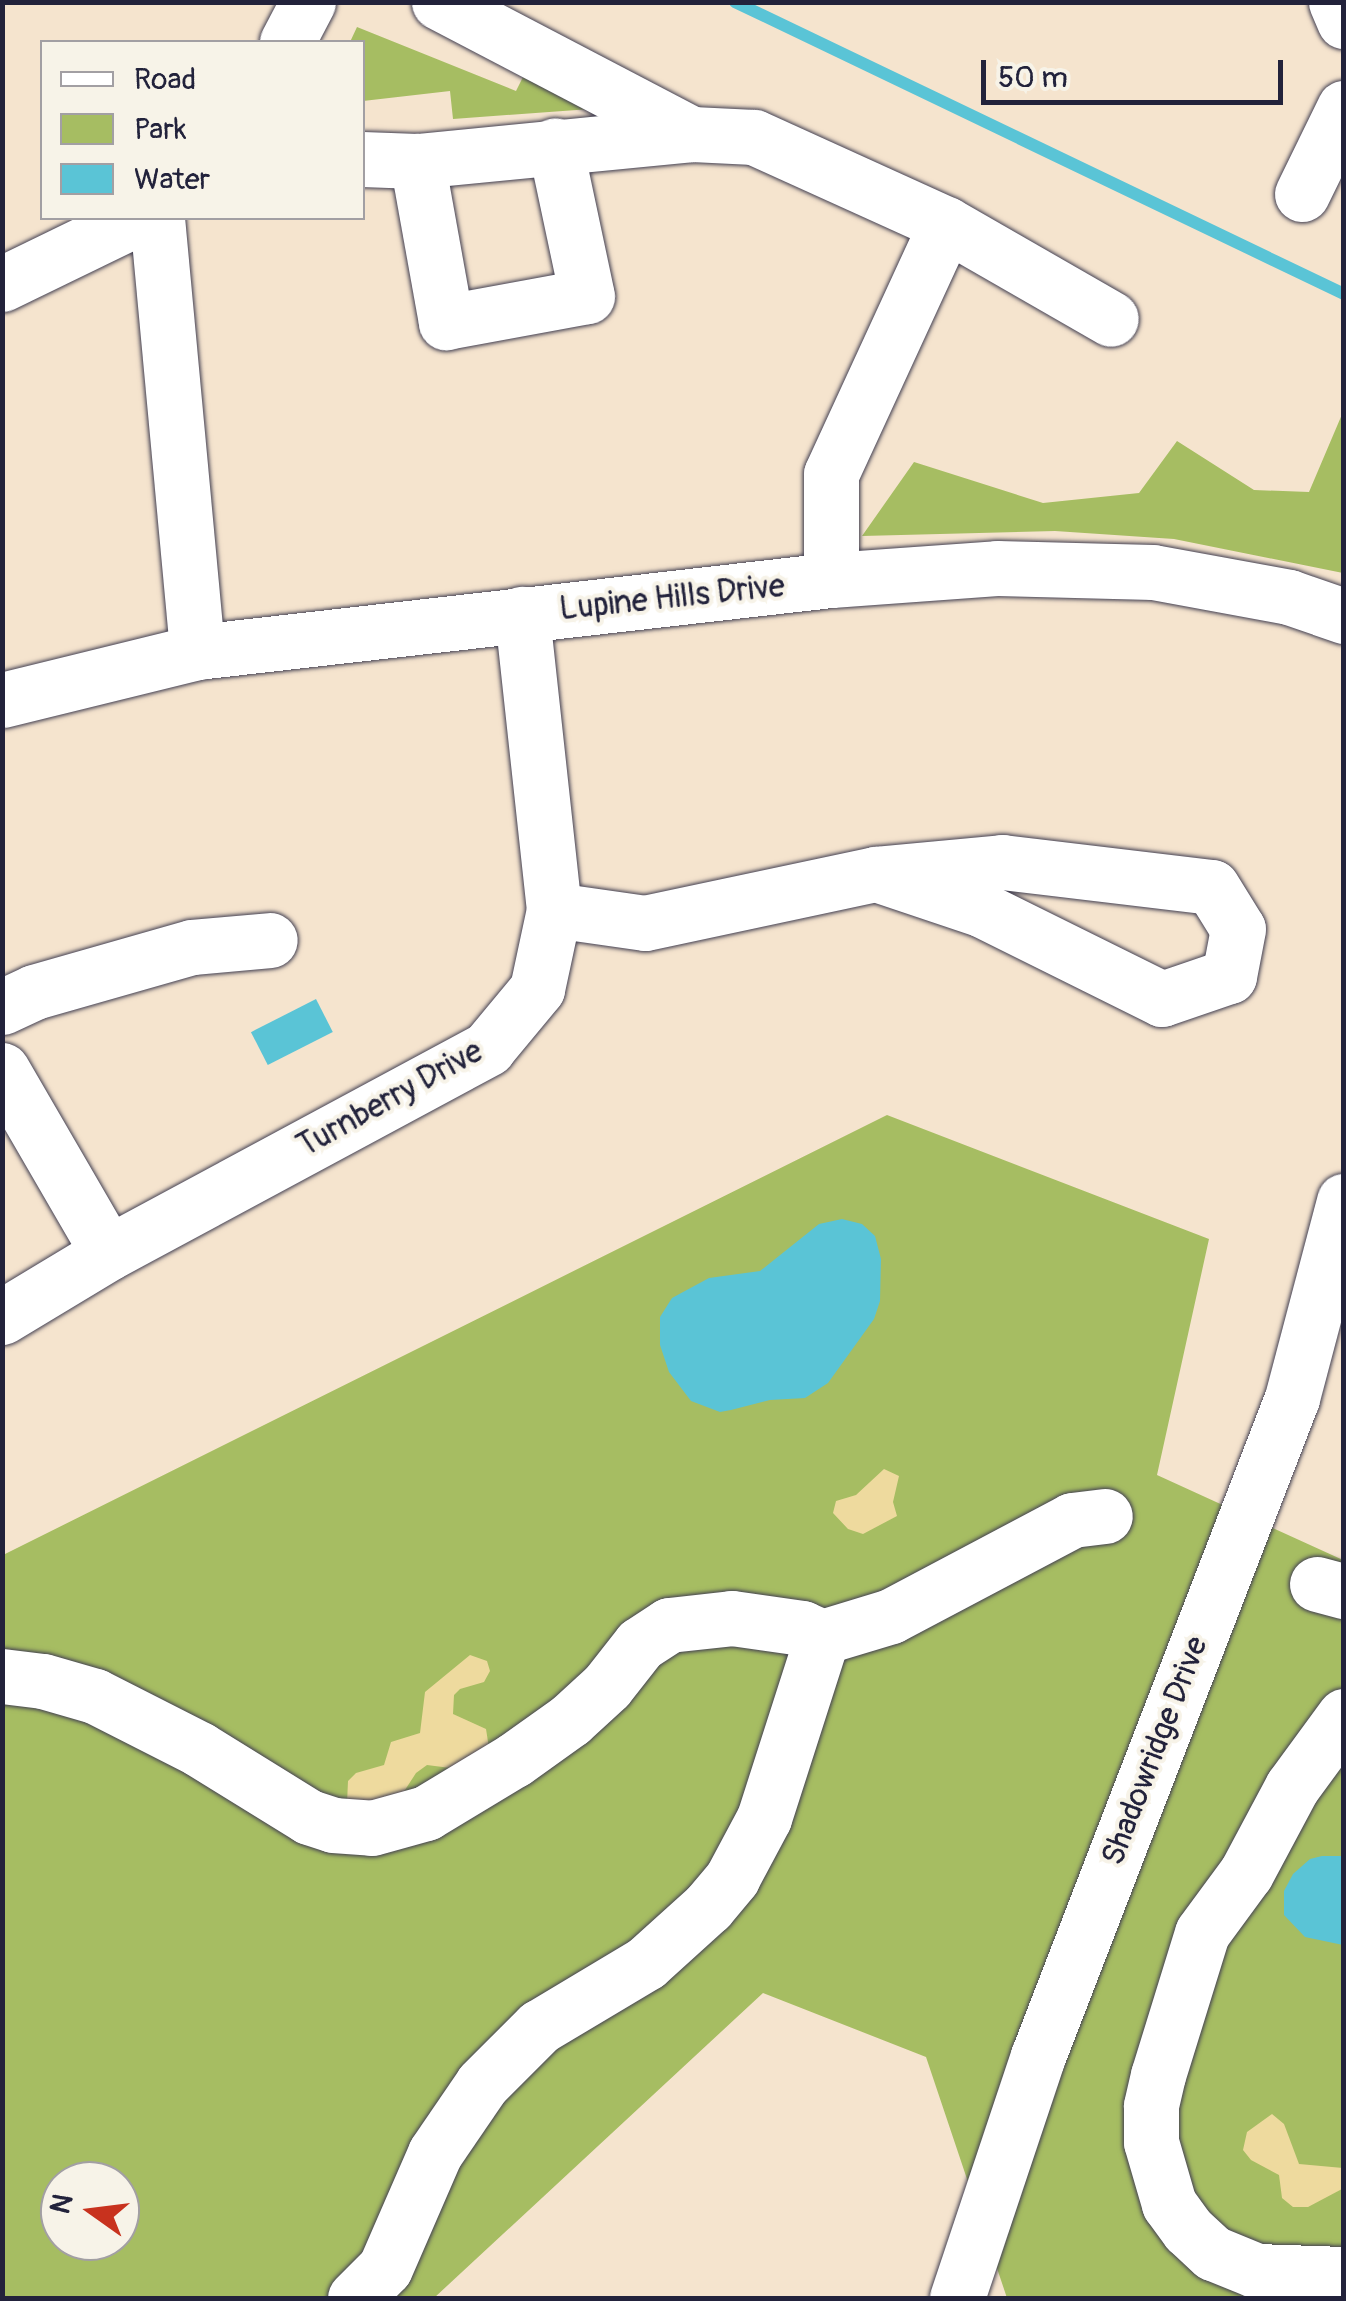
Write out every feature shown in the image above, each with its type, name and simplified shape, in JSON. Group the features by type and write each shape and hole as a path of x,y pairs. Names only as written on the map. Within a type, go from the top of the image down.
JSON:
{"street":[{"path":"288,40 308,2"},
{"path":"440,2 692,134"},
{"path":"1336,2 1344,22"},
{"path":"1302,194 1344,108"},
{"path":"365,159 418,161 692,134 754,137 946,224 1112,319"},
{"path":"418,161 446,322 586,296 555,145"},
{"path":"2,284 134,220"},
{"path":"157,220 197,652"},
{"path":"830,580 831,474 946,224"},
{"name":"Lupine Hills Drive","path":"2,700 197,652 830,580 997,568 1153,572 1289,597 1344,616"},
{"name":"Turnberry Drive","path":"2,1317 108,1253 488,1048 537,989 554,910 522,614"},
{"path":"554,910 645,923 876,874 1002,862 1184,880 1212,888 1238,929 1229,976 1162,999 982,910 876,874"},
{"path":"2,1007 34,992 192,948 270,940"},
{"path":"2,1070 108,1253"},
{"name":"Shadowridge Drive","path":"957,2298 1045,2038 1292,1398 1344,1201"},
{"path":"2,1676 43,1681 95,1696 199,1749 308,1817 333,1825 372,1828 426,1812 514,1760 570,1720 606,1686 640,1644 668,1625 732,1618 802,1628 822,1636 891,1616 1072,1520 1104,1516"},
{"path":"355,2298 386,2268 435,2153 482,2084 539,2028 646,1963 708,1907 732,1878 764,1818 822,1636"},
{"path":"1344,1716 1292,1788 1246,1873 1202,1933 1158,2075 1151,2106 1151,2142 1168,2204 1214,2254 1257,2271 1344,2274"}],"green space":[{"path":"357,27 516,91 528,67 604,108 453,119 450,91 365,101 365,40 351,40"},
{"path":"1343,412 1343,573 1174,539 1055,531 862,536 914,462 1043,503 1139,493 1177,441 1254,490 1309,492"},
{"path":"887,1115 1209,1239 1157,1475 1343,1560 1343,2298 1007,2298 926,2057 763,1993 434,2298 3,2298 3,1555"}],"sand":[{"path":"884,1469 899,1476 893,1502 897,1516 863,1534 848,1529 833,1513 836,1501 856,1495"},
{"path":"470,1655 487,1661 490,1671 484,1682 460,1689 454,1695 453,1714 486,1729 489,1748 458,1769 427,1765 416,1773 394,1807 347,1803 348,1781 356,1773 384,1765 391,1742 420,1733 425,1692"},
{"path":"1272,2114 1284,2124 1299,2164 1343,2168 1342,2189 1308,2207 1293,2207 1282,2198 1279,2175 1251,2160 1243,2150 1247,2132"}],"water":[{"path":"316,999 333,1032 268,1065 251,1032"},
{"path":"842,1219 862,1224 875,1236 881,1259 880,1301 874,1319 828,1383 805,1398 770,1400 720,1412 691,1401 669,1372 660,1345 660,1317 672,1298 709,1278 760,1271 819,1224"},
{"path":"1343,1856 1343,1945 1305,1937 1284,1915 1284,1891 1293,1874 1310,1859"}],"waterway":[{"path":"735,2 1344,294"}]}
